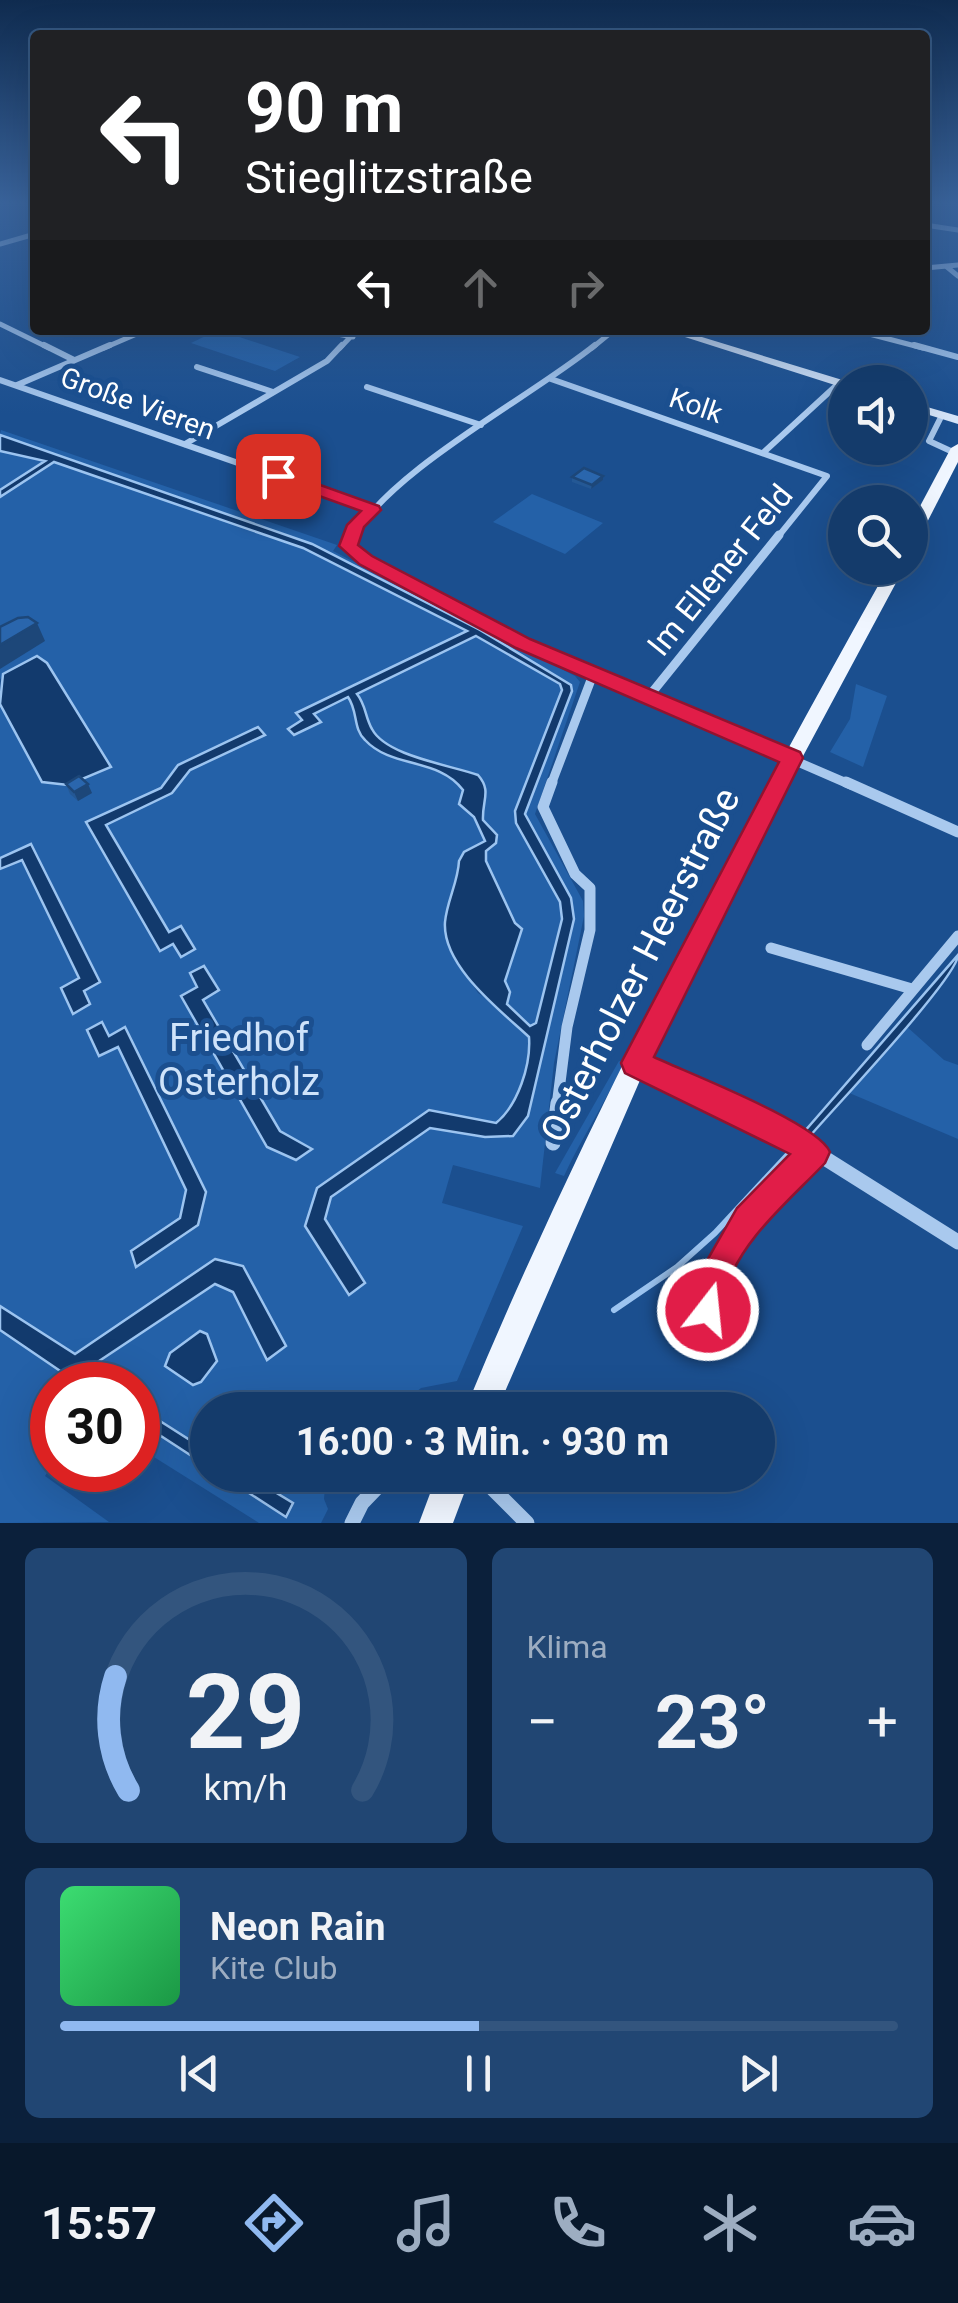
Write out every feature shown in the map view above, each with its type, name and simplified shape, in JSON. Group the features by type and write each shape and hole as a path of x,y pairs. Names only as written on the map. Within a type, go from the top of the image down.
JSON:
{"main road":[{"path":"684,335 828,380"},
{"path":"928,411 958,420"},
{"path":"928,505 956,451"},
{"name":"Osterholzer Heerstraße","path":"489,1392 635,1063 792,758 887,585"}],"street":[{"path":"0,324 74,360"},
{"path":"16,385 134,335"},
{"path":"185,444 327,361 353,335"},
{"path":"608,335 373,510 356,525 348,546 365,560 523,643 650,694 958,832"},
{"path":"873,335 958,357"},
{"path":"196,367 274,392"},
{"name":"Kolk","path":"551,379 826,475"},
{"name":"Große Vieren","path":"0,380 373,510"},
{"path":"367,387 482,426"},
{"path":"764,452 828,396"},
{"path":"942,415 929,441 956,451"},
{"name":"Im Ellener Feld","path":"650,694 826,475"},
{"path":"553,1143 567,1028 592,910 590,888 576,874 542,807 594,672"},
{"path":"867,1045 908,1001 912,989 958,936"},
{"path":"771,948 912,989"},
{"path":"635,1063 788,1135 958,1242"},
{"path":"706,1292 749,1220 814,1152"},
{"path":"352,1523 373,1492"},
{"path":"495,1492 527,1523"}],"green space":[{"path":"208,335 233,335 300,357 275,371 191,343"},
{"name":"Friedhof Osterholz","path":"1,430 337,545 333,551 580,682 535,814 583,901 584,916 554,1063 540,1188 453,1165 442,1203 523,1226 457,1381 416,1392 190,1392 190,1480 160,1461 160,1362 30,1362 30,1492 67,1492 109,1522 0,1523 0,704 42,782 68,785 110,767 47,663 37,656 0,679 0,451 14,451 24,444 0,435","holes":["485,851 515,923 505,981 510,992 499,1007 478,993 456,960 445,924 459,861"]},
{"path":"532,494 603,523 565,554 493,522"},
{"path":"856,684 887,696 863,767 830,752 850,719"},
{"path":"906,1026 944,1060 958,1065 958,1139 847,1092"},
{"path":"619,1061 624,1063 564,1176 555,1173"},
{"name":"Friedhof Osterholz","path":"210,1492 325,1492 328,1509 321,1523 259,1523"}],"shaded area":[{"path":"0,435 312,544 480,630 571,685 525,814 571,898 574,919 528,1116 513,1136 485,1137 430,1128 331,1197 325,1219 365,1283 349,1295 305,1226 317,1188 429,1110 496,1123 511,1106 521,1084 529,1037 475,986 453,955 447,938 446,914 459,861 464,852 485,841 474,817 459,804 463,790 441,772 376,749 361,736 348,697 314,714 321,722 294,735 288,729 302,720 296,713 467,631 303,548 54,462 0,497 0,490 45,461 0,451","holes":["476,636 560,684 562,690 515,811 516,823 560,902 562,919 536,1023 530,1026 507,1004 510,992 505,981 522,929 515,923 486,861 486,851 496,843 497,835 483,820 482,781 478,775 404,753 379,738 357,694"]},
{"path":"37,656 47,663 111,767 68,785 42,782 0,704 3,674"},
{"path":"258,727 265,735 190,770 172,793 106,825 169,932 181,926 195,949 181,957 173,944 160,951 86,822 161,788 178,765"},
{"path":"31,844 100,982 84,991 90,1004 73,1014 61,988 79,978 22,860 0,869 0,858"},
{"path":"958,955 938,989 893,1044 810,1136 804,1132"},
{"path":"204,966 219,990 203,1000 280,1131 312,1149 296,1160 267,1147 181,996 197,987 190,973"},
{"path":"102,1022 109,1036 125,1027 206,1192 198,1225 136,1267 131,1251 180,1218 186,1190 118,1047 99,1056 87,1030"},
{"path":"215,1259 243,1266 286,1346 267,1360 233,1292 215,1284 98,1362 47,1362 0,1330 0,1306 75,1354"},
{"path":"200,1331 207,1334 217,1361 201,1382 193,1385 165,1366 170,1353"},
{"path":"160,1421 190,1440 190,1455 160,1435"},
{"path":"247,1492 275,1492 293,1503 286,1517"}],"building":[{"path":"584,468 603,476 592,485 572,477"},
{"path":"28,617 37,623 0,645 0,627"},
{"path":"79,776 88,784 74,792 66,784"}],"waterway":[{"path":"614,1310 677,1267 715,1233 794,1148"}],"route":[{"path":"278,476 373,510 356,525 348,546 365,560 523,643 650,694 792,758 635,1063 788,1135 814,1152 749,1220 733,1243 706,1292 708,1310"}]}
